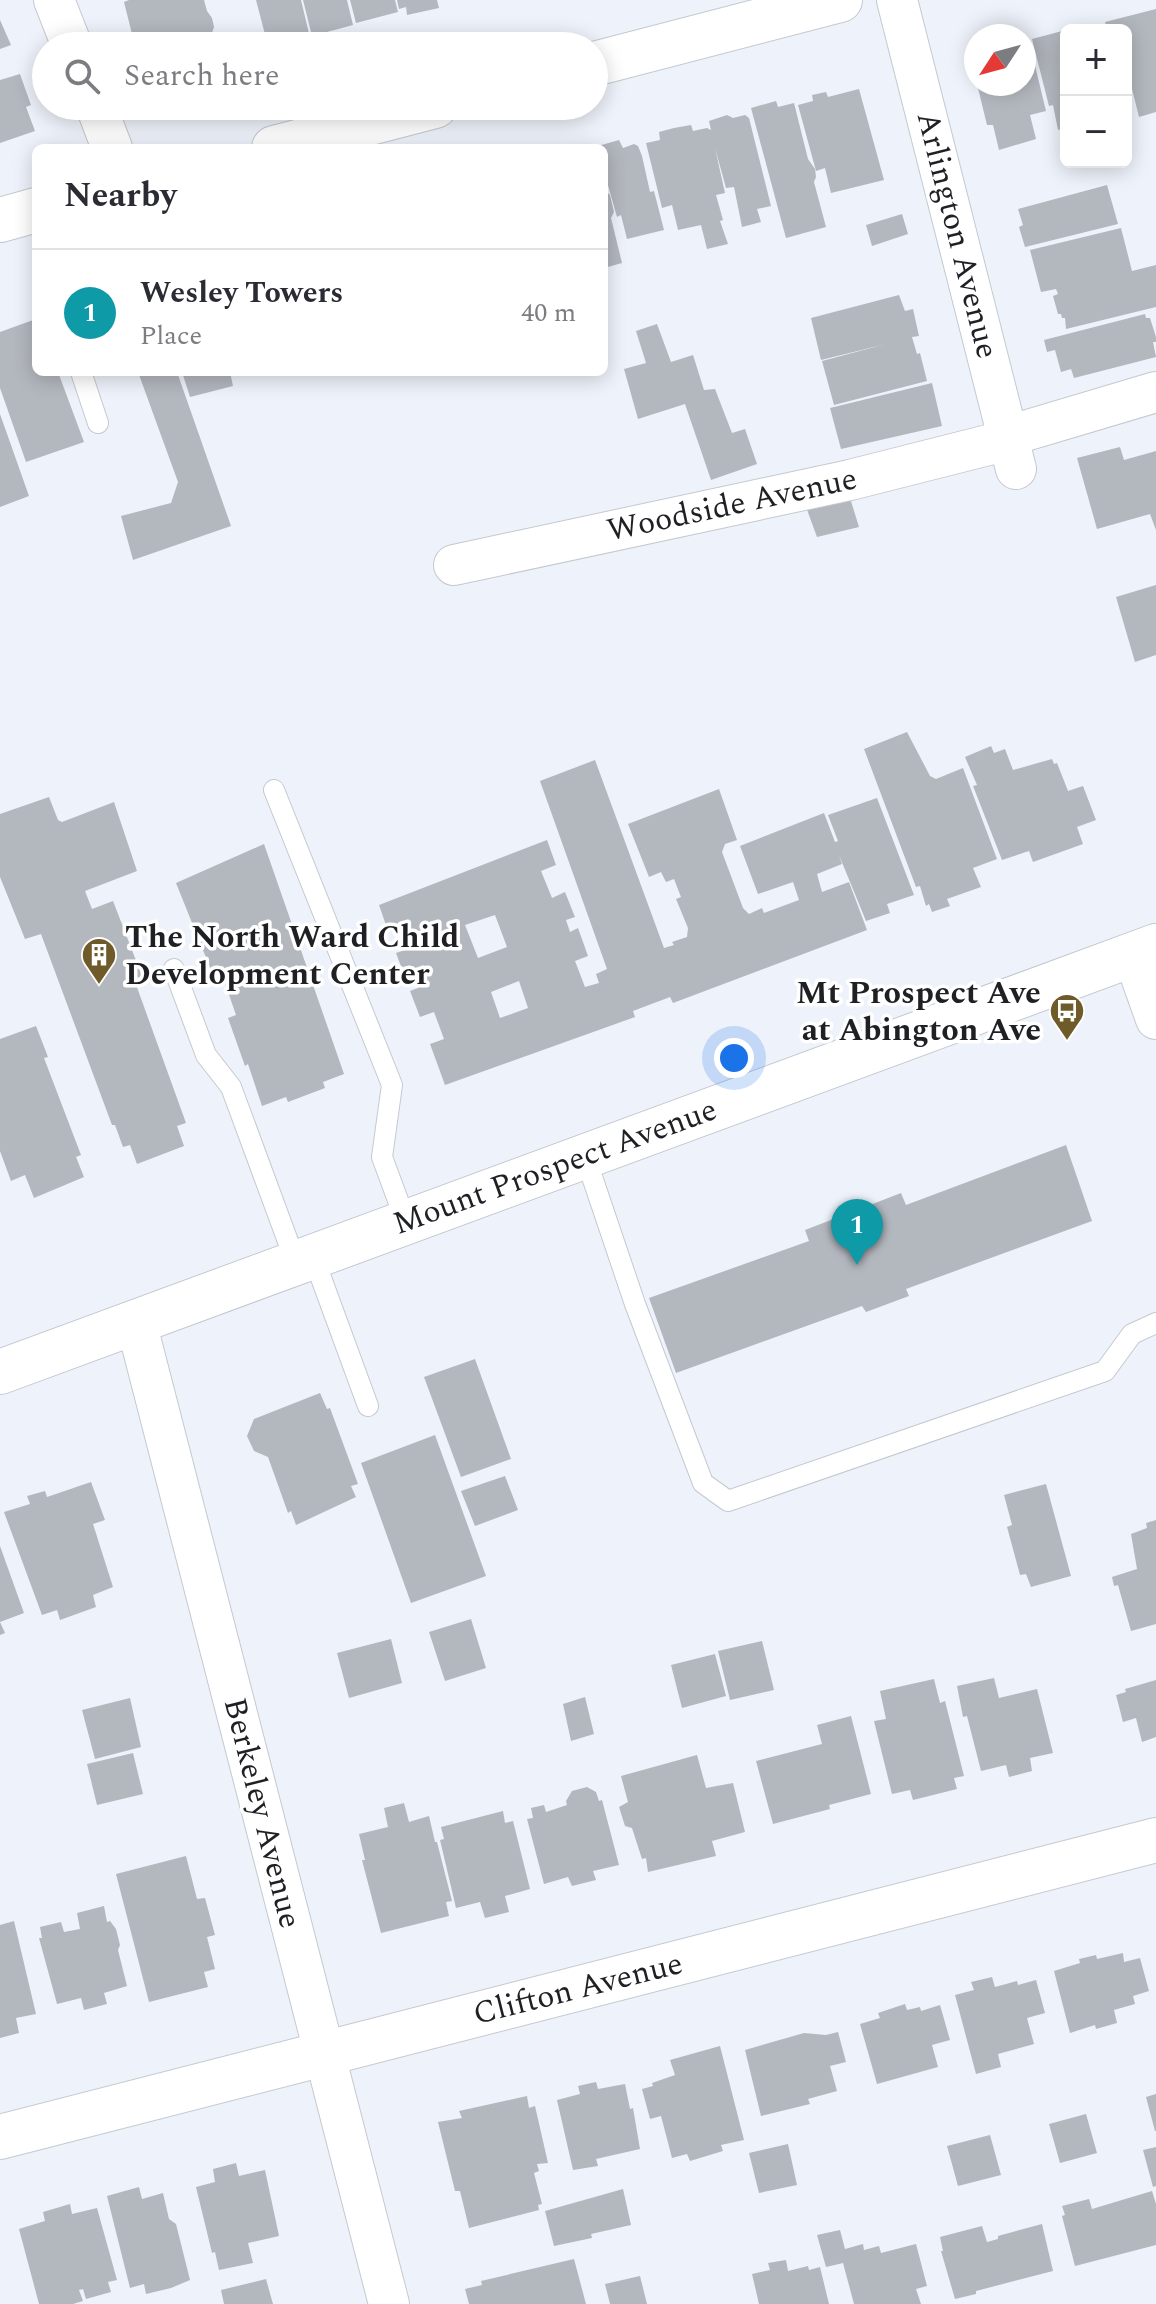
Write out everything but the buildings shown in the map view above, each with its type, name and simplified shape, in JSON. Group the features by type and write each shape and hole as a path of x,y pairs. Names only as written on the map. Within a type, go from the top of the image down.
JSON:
{"street":[{"path":"54,0 67,32"},
{"path":"608,60 840,0"},
{"name":"Arlington Avenue","path":"897,0 1011,449"},
{"path":"101,120 110,144"},
{"path":"289,144 381,120"},
{"name":"Woodside Avenue","path":"454,565 850,480 1011,449 1156,392"},
{"path":"1145,950 1156,1019"},
{"name":"Mount Prospect Avenue","path":"0,1372 1145,950"},
{"name":"Berkeley Avenue","path":"136,1322 389,2304"},
{"name":"Clifton Avenue","path":"0,2137 1156,1840"}],"lane":[{"path":"82,376 98,423"},
{"path":"274,790 392,1085 382,1157 406,1222"},
{"path":"174,969 206,1055 231,1087 368,1406"},
{"path":"585,1156 635,1304 703,1483 728,1501 1105,1371 1132,1334 1156,1323"}],"place":[{"name":"The North Ward Child Development Center","path":"99,986"},
{"name":"Mt Prospect Ave at Abington Ave","path":"1067,1042"},
{"name":"Wesley Towers","path":"857,1265"}]}
